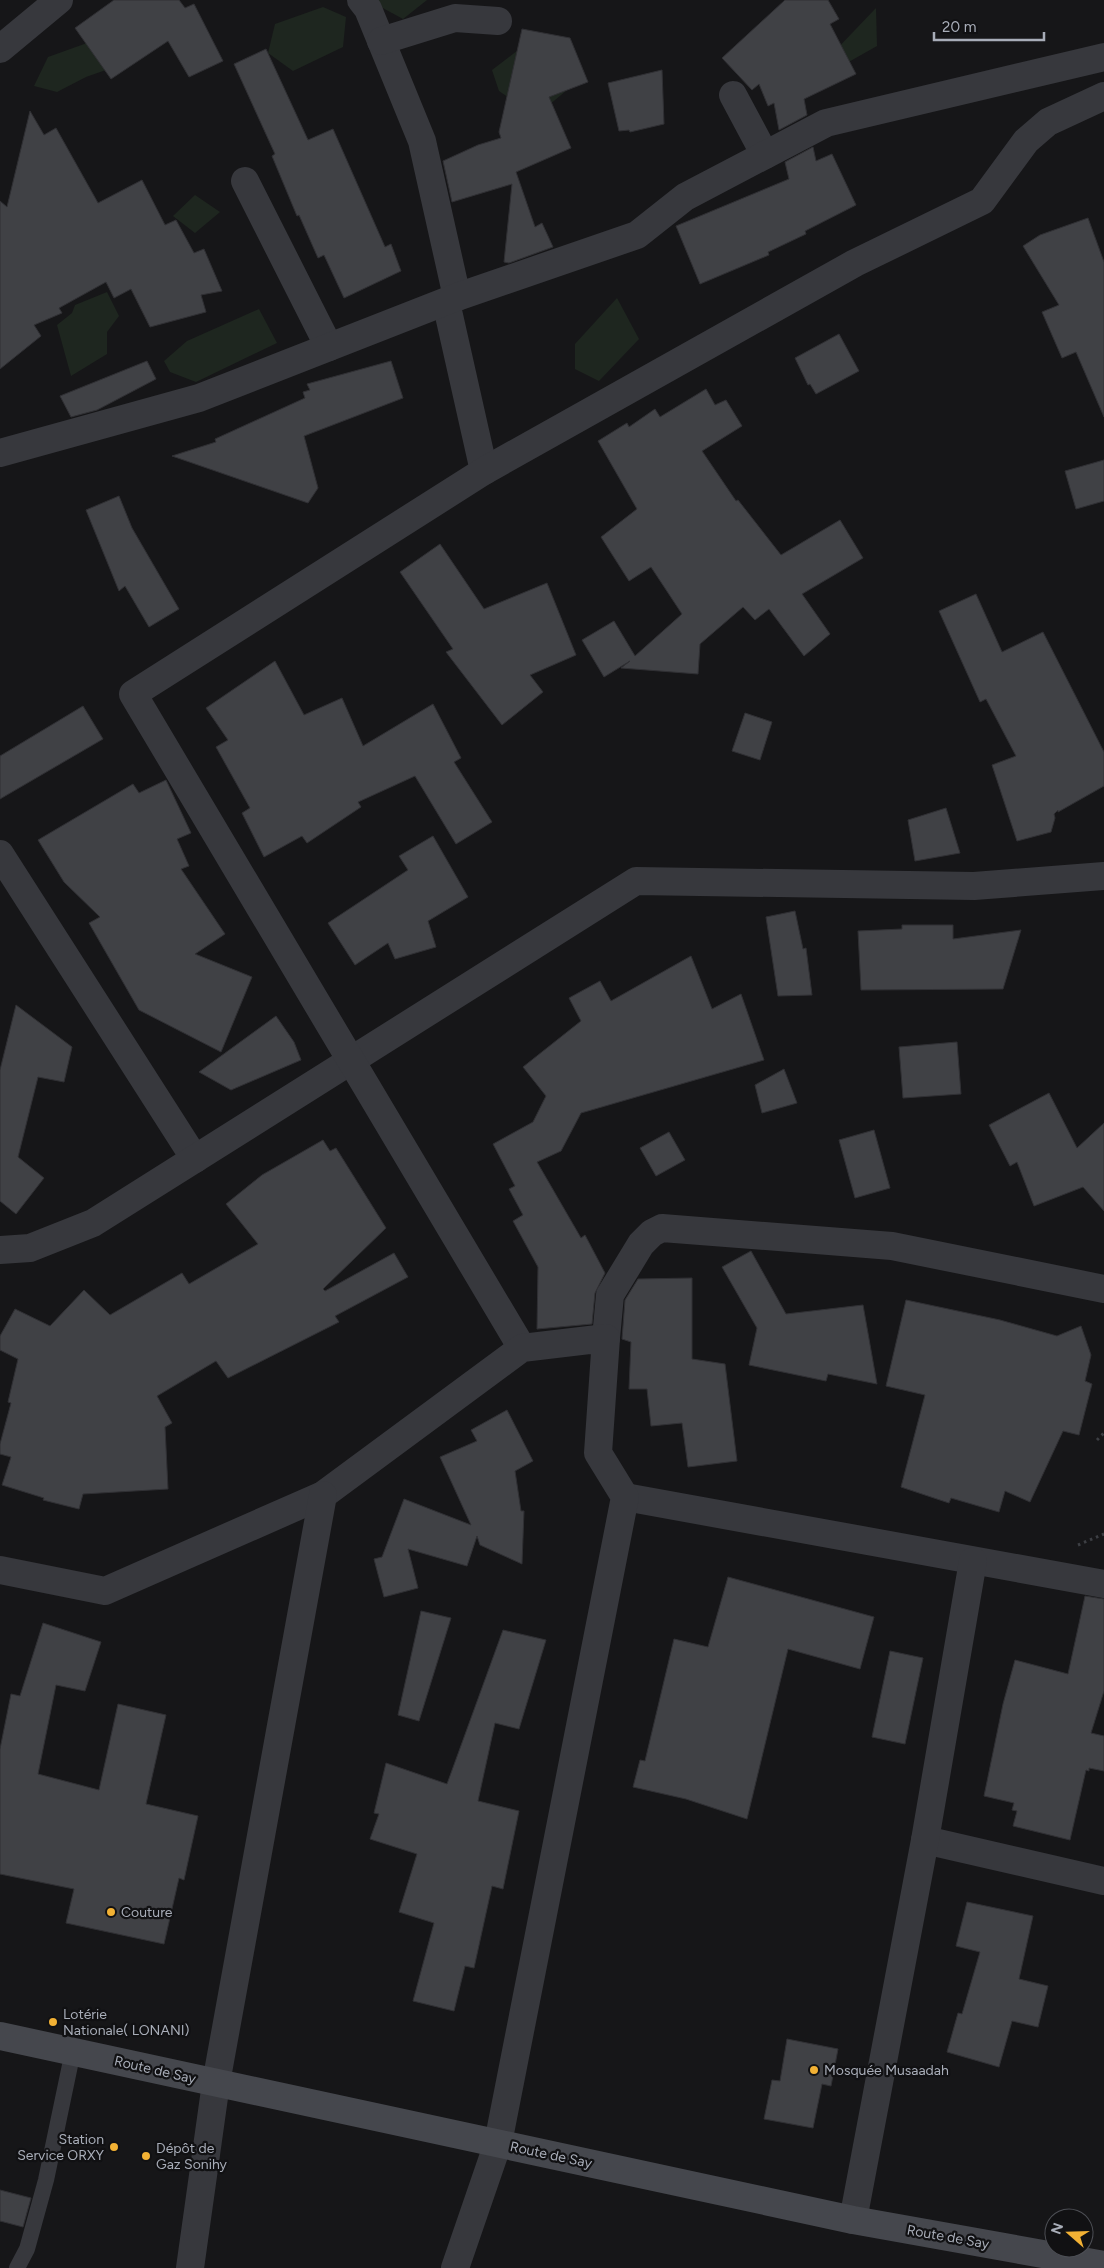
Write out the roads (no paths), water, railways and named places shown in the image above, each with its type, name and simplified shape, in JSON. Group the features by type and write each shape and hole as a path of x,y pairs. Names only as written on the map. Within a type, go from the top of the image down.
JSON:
{"main road":[{"name":"Route de Say","path":"0,2036 853,2220 1104,2265"}],"street":[{"path":"0,49 59,0"},
{"path":"361,0 368,9 422,141 484,471"},
{"path":"381,42 455,18 498,21"},
{"path":"0,452 199,398 451,300 637,236 684,197 826,123 1104,57"},
{"path":"732,95 765,155"},
{"path":"522,1348 133,694 484,471 855,263 982,201 1026,141 1048,122 1104,96"},
{"path":"245,181 329,347"},
{"path":"0,854 195,1159"},
{"path":"0,1250 30,1248 94,1224 636,881 974,886 1104,876"},
{"path":"456,2268 498,2143 625,1497 598,1453 610,1295 641,1244 652,1233 662,1228 892,1246 1104,1289"},
{"path":"0,1570 105,1591 324,1495 522,1348 606,1338"},
{"path":"190,2268 216,2083 324,1495"},
{"path":"625,1497 1104,1584"},
{"path":"853,2220 925,1840 973,1561"},
{"path":"925,1840 1104,1881"}],"lane":[{"path":"17,2268 27,2249 46,2180 73,2051"}],"place":[{"name":"Couture","path":"111,1912"},
{"name":"Lotérie Nationale( LONANI)","path":"53,2022"},
{"name":"Mosquée Musaadah","path":"814,2070"},
{"name":"Station Service ORXY","path":"114,2147"},
{"name":"Dépôt de Gaz Sonihy","path":"146,2156"}]}
